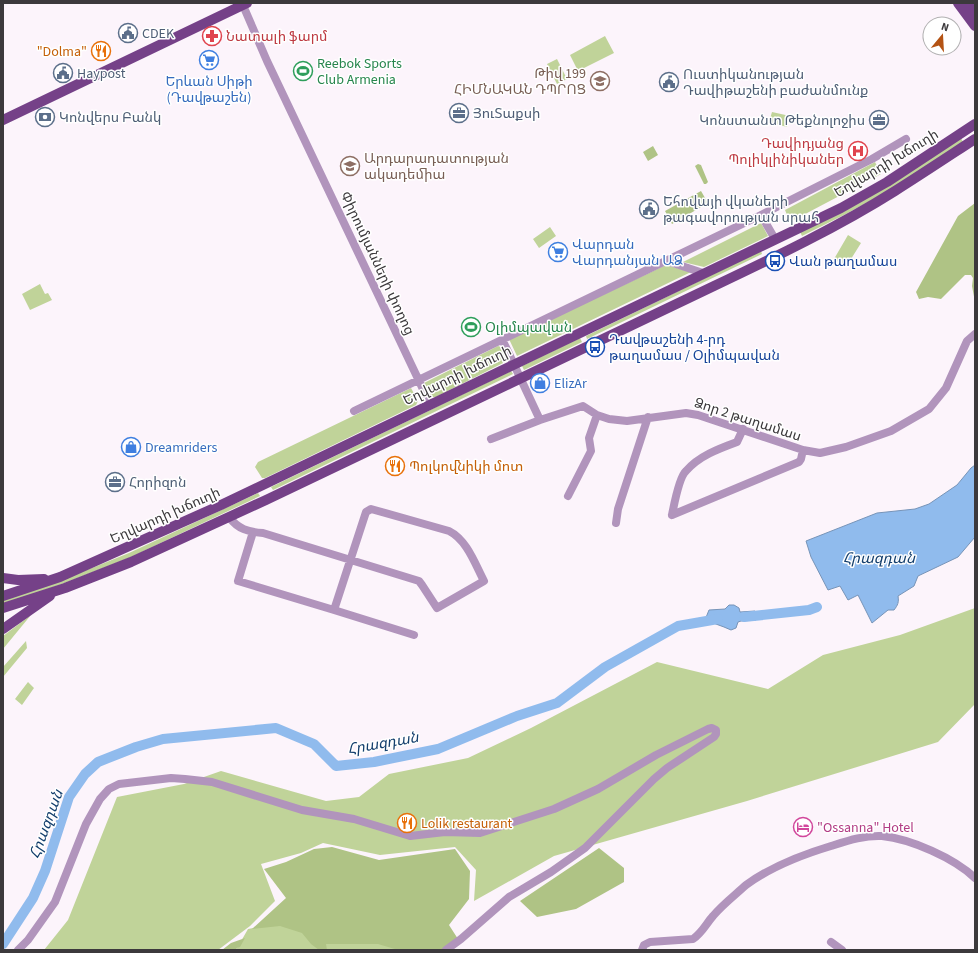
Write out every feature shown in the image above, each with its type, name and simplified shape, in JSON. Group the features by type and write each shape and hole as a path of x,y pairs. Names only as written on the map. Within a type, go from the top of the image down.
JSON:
{"main road":[{"path":"3,117 243,3"},
{"path":"3,120 243,3"},
{"path":"958,3 975,26"},
{"path":"968,3 975,13"},
{"name":"Եղվարդի խճուղի","path":"3,596 60,577 261,486 841,208 887,182 975,124"},
{"path":"964,132 973,141"},
{"name":"Եղվարդի խճուղի","path":"3,608 65,588 131,562 266,500 748,270 799,244 889,194 973,141"},
{"path":"793,231 799,244"},
{"path":"261,486 266,500"},
{"path":"3,578 35,580 60,577"},
{"path":"3,629 42,601 65,588"}],"street":[{"name":"Փիրումյանների փողոց","path":"243,3 268,62 430,404"},
{"path":"354,411 502,339 667,262 872,159 906,139"},
{"path":"761,215 775,239"},
{"path":"667,262 703,273"},
{"path":"803,450 820,453 846,447 891,431 929,409 946,388 967,341 975,334"},
{"path":"491,439 540,420 502,339"},
{"name":"Ձոր 2 թաղամաս","path":"540,420 583,406 597,415 627,421 686,413 698,415 743,429 803,450 802,459 799,462 672,515 675,498 684,472 707,454 737,442 743,429"},
{"path":"568,496 591,451 589,438 597,415"},
{"path":"616,523 618,509 648,417"},
{"path":"229,517 236,527 263,533 350,560 418,581 437,608 484,581 463,543 456,535 449,531 371,510 366,512 350,560 334,610"},
{"path":"253,532 238,581 414,635"},
{"path":"18,950 28,940 55,902 86,824 100,799 108,789 119,784 171,778 212,782 302,810 354,819 410,836 445,832 480,833 554,808 598,789 656,755 712,728 716,730 714,738 667,768 654,779 585,848 550,872 509,897 461,939 446,950"},
{"path":"642,950 644,945 650,942 694,940 726,902 760,875 806,854 846,841 864,837 882,836 922,848 955,863 975,878"},
{"path":"831,942 842,950"}],"green space":[{"path":"605,36 614,53 578,71 570,55"},
{"path":"557,59 567,79 557,84 547,64"},
{"path":"772,112 790,116 787,127 769,122"},
{"path":"961,138 963,142 897,186 802,236 800,232"},
{"path":"653,146 658,155 648,161 643,152"},
{"path":"875,162 881,174 790,222 785,210"},
{"path":"698,164 701,165 708,182 706,184 704,184 695,166"},
{"path":"701,191 708,203 672,224 665,211"},
{"path":"975,203 975,302 972,286 973,278 971,275 965,275 941,299 928,297 919,299 916,292 958,216"},
{"path":"761,223 768,236 704,267 683,262"},
{"path":"550,227 556,236 539,248 533,239"},
{"path":"848,235 861,243 846,267 834,259"},
{"path":"761,251 762,254 587,339 586,336"},
{"path":"666,265 691,272 517,356 509,339"},
{"path":"40,284 45,294 48,293 52,300 30,310 22,294"},
{"path":"580,338 582,342 524,370 522,366"},
{"path":"498,346 501,347 506,356 505,362 436,397 431,397 424,383"},
{"path":"511,371 513,374 273,490 271,487"},
{"path":"411,388 418,401 416,405 265,478 262,478 255,467 258,462"},
{"path":"258,493 260,496 131,557 62,584 3,604 3,599 92,568 129,553"},
{"path":"975,608 975,704 938,742 747,801 554,856 474,901 476,870 455,847 380,855 323,843 301,853 261,864 275,901 250,926 218,950 44,950 68,920 117,797 184,784 221,771 326,801 359,797 389,774 468,758 531,728 657,662 768,689 823,655 900,635"},
{"path":"31,615 3,649 3,636"},
{"path":"26,641 27,648 3,677 3,667"},
{"path":"28,682 34,688 22,705 15,699"},
{"path":"332,847 379,860 455,849 470,871 469,899 449,925 458,939 443,950 398,950 378,944 326,944 327,950 319,950 311,944 302,933 280,926 252,929 286,898 264,869 286,862 314,849"},
{"path":"599,848 624,868 624,882 576,909 537,917 520,901"},
{"path":"281,923 374,940 399,950 236,950 248,929"},
{"path":"245,938 240,947 236,950 222,950 231,943"}],"water":[{"name":"Հրազդան","path":"975,465 975,537 958,557 918,576 914,586 898,596 898,603 894,610 888,610 872,623 858,595 848,600 840,586 828,590 811,557 806,541 877,513 915,509 929,504 957,485"},
{"path":"729,605 734,605 739,608 740,612 755,611 757,616 756,620 738,622 736,628 731,630 705,620 709,610 725,609"}],"waterway":[{"name":"Հրազդան","path":"744,617 809,610 817,607"},
{"name":"Հրազդան","path":"3,944 33,898 45,871 69,797 85,774 98,762 136,747 163,739 276,728 314,744 336,766 374,762 438,749 517,716 557,703 605,667 678,626 718,619"}],"place":[{"name":"CDEK","path":"128,33"},
{"name":"Նատալի ֆարմ","path":"212,36"},
{"name":"\"Dolma\"","path":"101,51"},
{"name":"Երևան Սիթի (Դավթաշեն)","path":"209,60"},
{"name":"Reebok Sports Club Armenia","path":"303,71"},
{"name":"Haypost","path":"63,73"},
{"name":"Թիվ 199 ՀԻՄՆԱԿԱՆ ԴՊՐՈՑ","path":"600,81"},
{"name":"Ուստիկանության Դավիթաշենի բաժանմունք","path":"669,82"},
{"name":"ՅուՏաքսի","path":"459,113"},
{"name":"Կոնվերս Բանկ","path":"45,117"},
{"name":"Կոնստանտ Թեքնոլոջիս","path":"879,120"},
{"name":"Դավիդյանց Պոլիկլինիկաներ","path":"858,151"},
{"name":"Արդարադատության ակադեմիա","path":"350,166"},
{"name":"Եհովայի վկաների թագավորության սրահ","path":"649,209"},
{"name":"Վարդան Վարդանյան ԱՁ","path":"558,252"},
{"name":"Վան թաղամաս","path":"775,261"},
{"name":"Օլիմպավան","path":"471,327"},
{"name":"Դավթաշենի 4-րդ թաղամաս / Օլիմպավան","path":"595,347"},
{"name":"ElizAr","path":"540,383"},
{"name":"Dreamriders","path":"131,447"},
{"name":"Պոլկովնիկի մոտ","path":"395,466"},
{"name":"Հորիզոն","path":"115,482"},
{"name":"Lolik restaurant","path":"407,823"},
{"name":"\"Ossanna\" Hotel","path":"803,827"}]}
